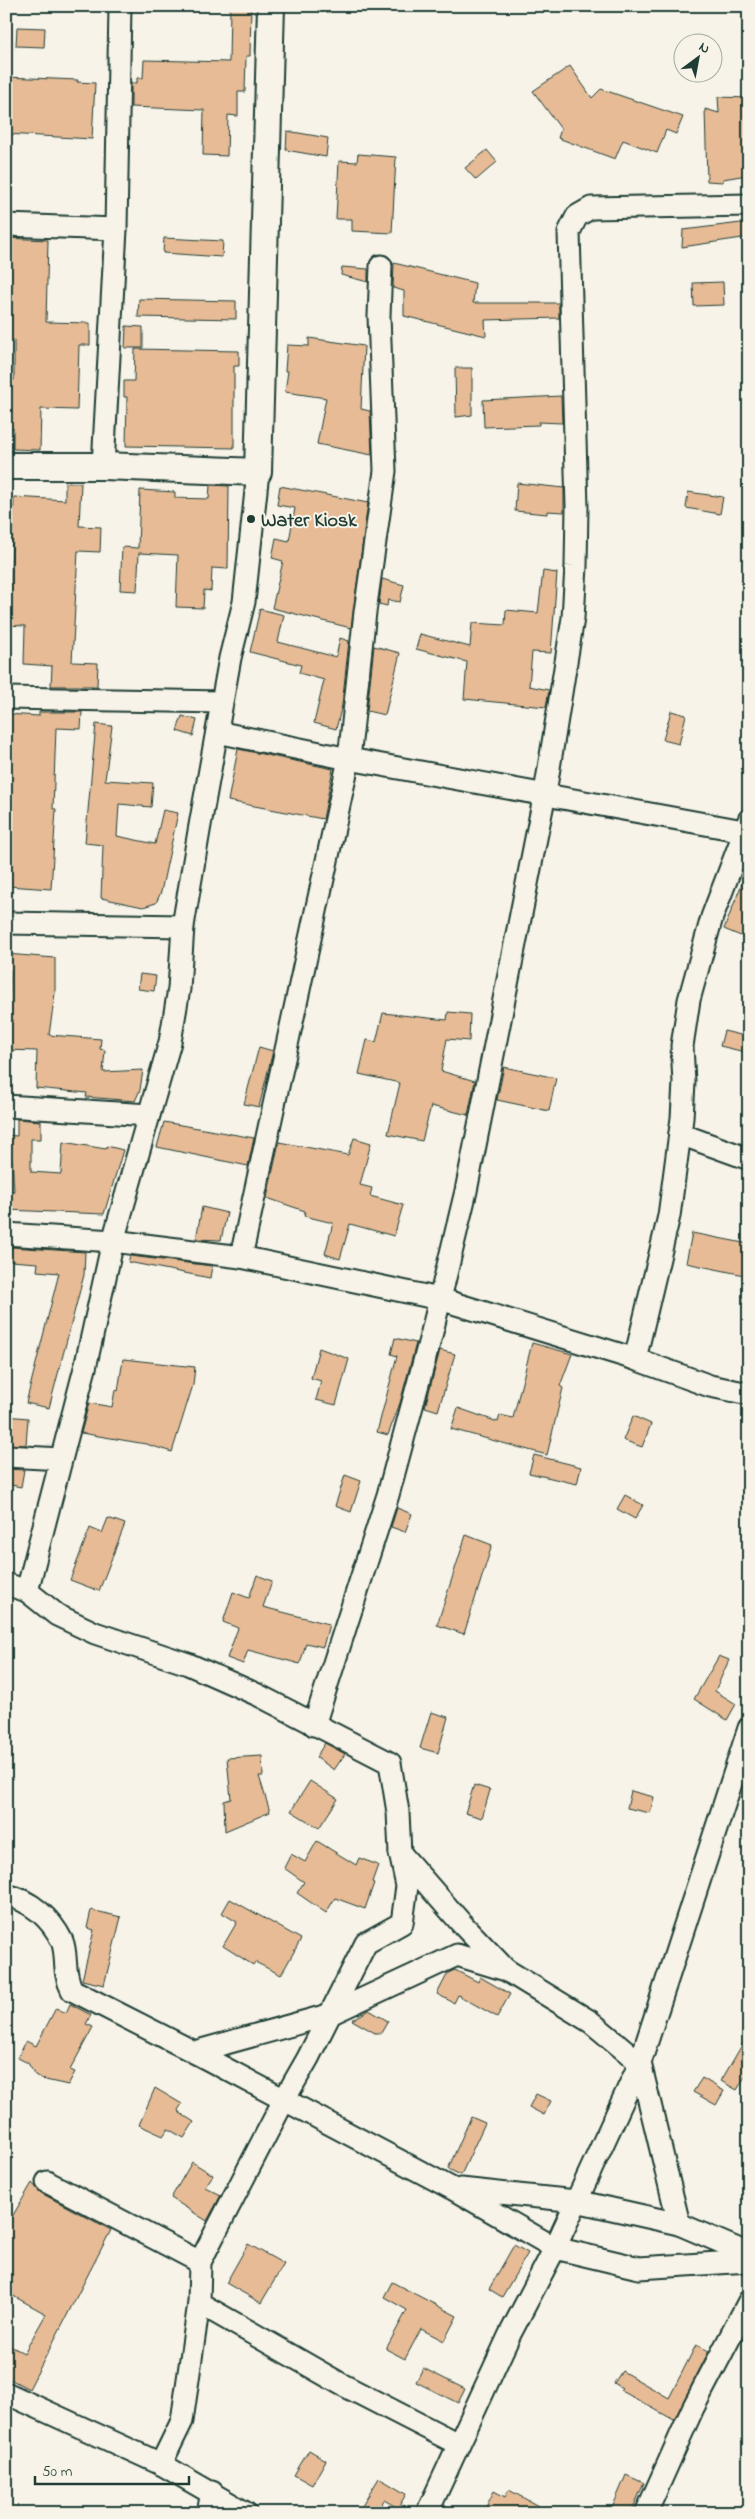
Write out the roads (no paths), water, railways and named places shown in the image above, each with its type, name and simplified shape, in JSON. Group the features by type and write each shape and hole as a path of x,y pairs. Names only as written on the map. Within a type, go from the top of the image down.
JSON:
{"main road":[{"path":"6,466 103,466 258,472 271,6"}],"street":[{"path":"103,466 116,229 120,6"},
{"path":"314,1725 388,1495 440,1299 466,1191 545,793 572,618 576,566 576,507 568,266 569,232 572,223 583,211 592,208 749,205"},
{"path":"6,225 116,229"},
{"path":"241,1257 349,759 365,612 385,471 379,316 381,266"},
{"path":"27,1591 61,1459 113,1240 170,1042 179,989 183,926 222,702 244,602 258,472"},
{"path":"6,698 222,702"},
{"path":"217,732 349,759 747,828 712,917 689,1000 682,1046 684,1082 680,1134 669,1216 635,1359"},
{"path":"6,923 183,926"},
{"path":"6,1106 149,1115"},
{"path":"680,1134 749,1159"},
{"path":"6,1234 113,1240 241,1257 440,1299 635,1359 710,1386 749,1394"},
{"path":"6,1456 61,1459"},
{"path":"6,1584 27,1591 57,1615 95,1633 188,1664 258,1695 390,1764 398,1812 400,1853 406,1886 402,1923 366,1943 328,2015 308,2058 284,2100 200,2262 199,2303 182,2421 161,2464"},
{"path":"426,2513 510,2334 555,2248 640,2063 749,1728"},
{"path":"400,1853 462,1924 506,1970"},
{"path":"6,1895 24,1899 46,1918 62,1942 65,1978 72,1990 194,2052 453,2189 555,2248 639,2268 749,2261"},
{"path":"194,2052 328,2015 457,1955 506,1970 592,2022 640,2063 679,2224"},
{"path":"47,2182 200,2262"},
{"path":"453,2189 576,2201 679,2224 749,2254"},
{"path":"646,2513 693,2408 749,2301"},
{"path":"199,2303 341,2384 458,2444"},
{"path":"6,2393 161,2464 210,2503 246,2513"}],"place":[{"name":"Water Kiosk","path":"251,519"}]}
